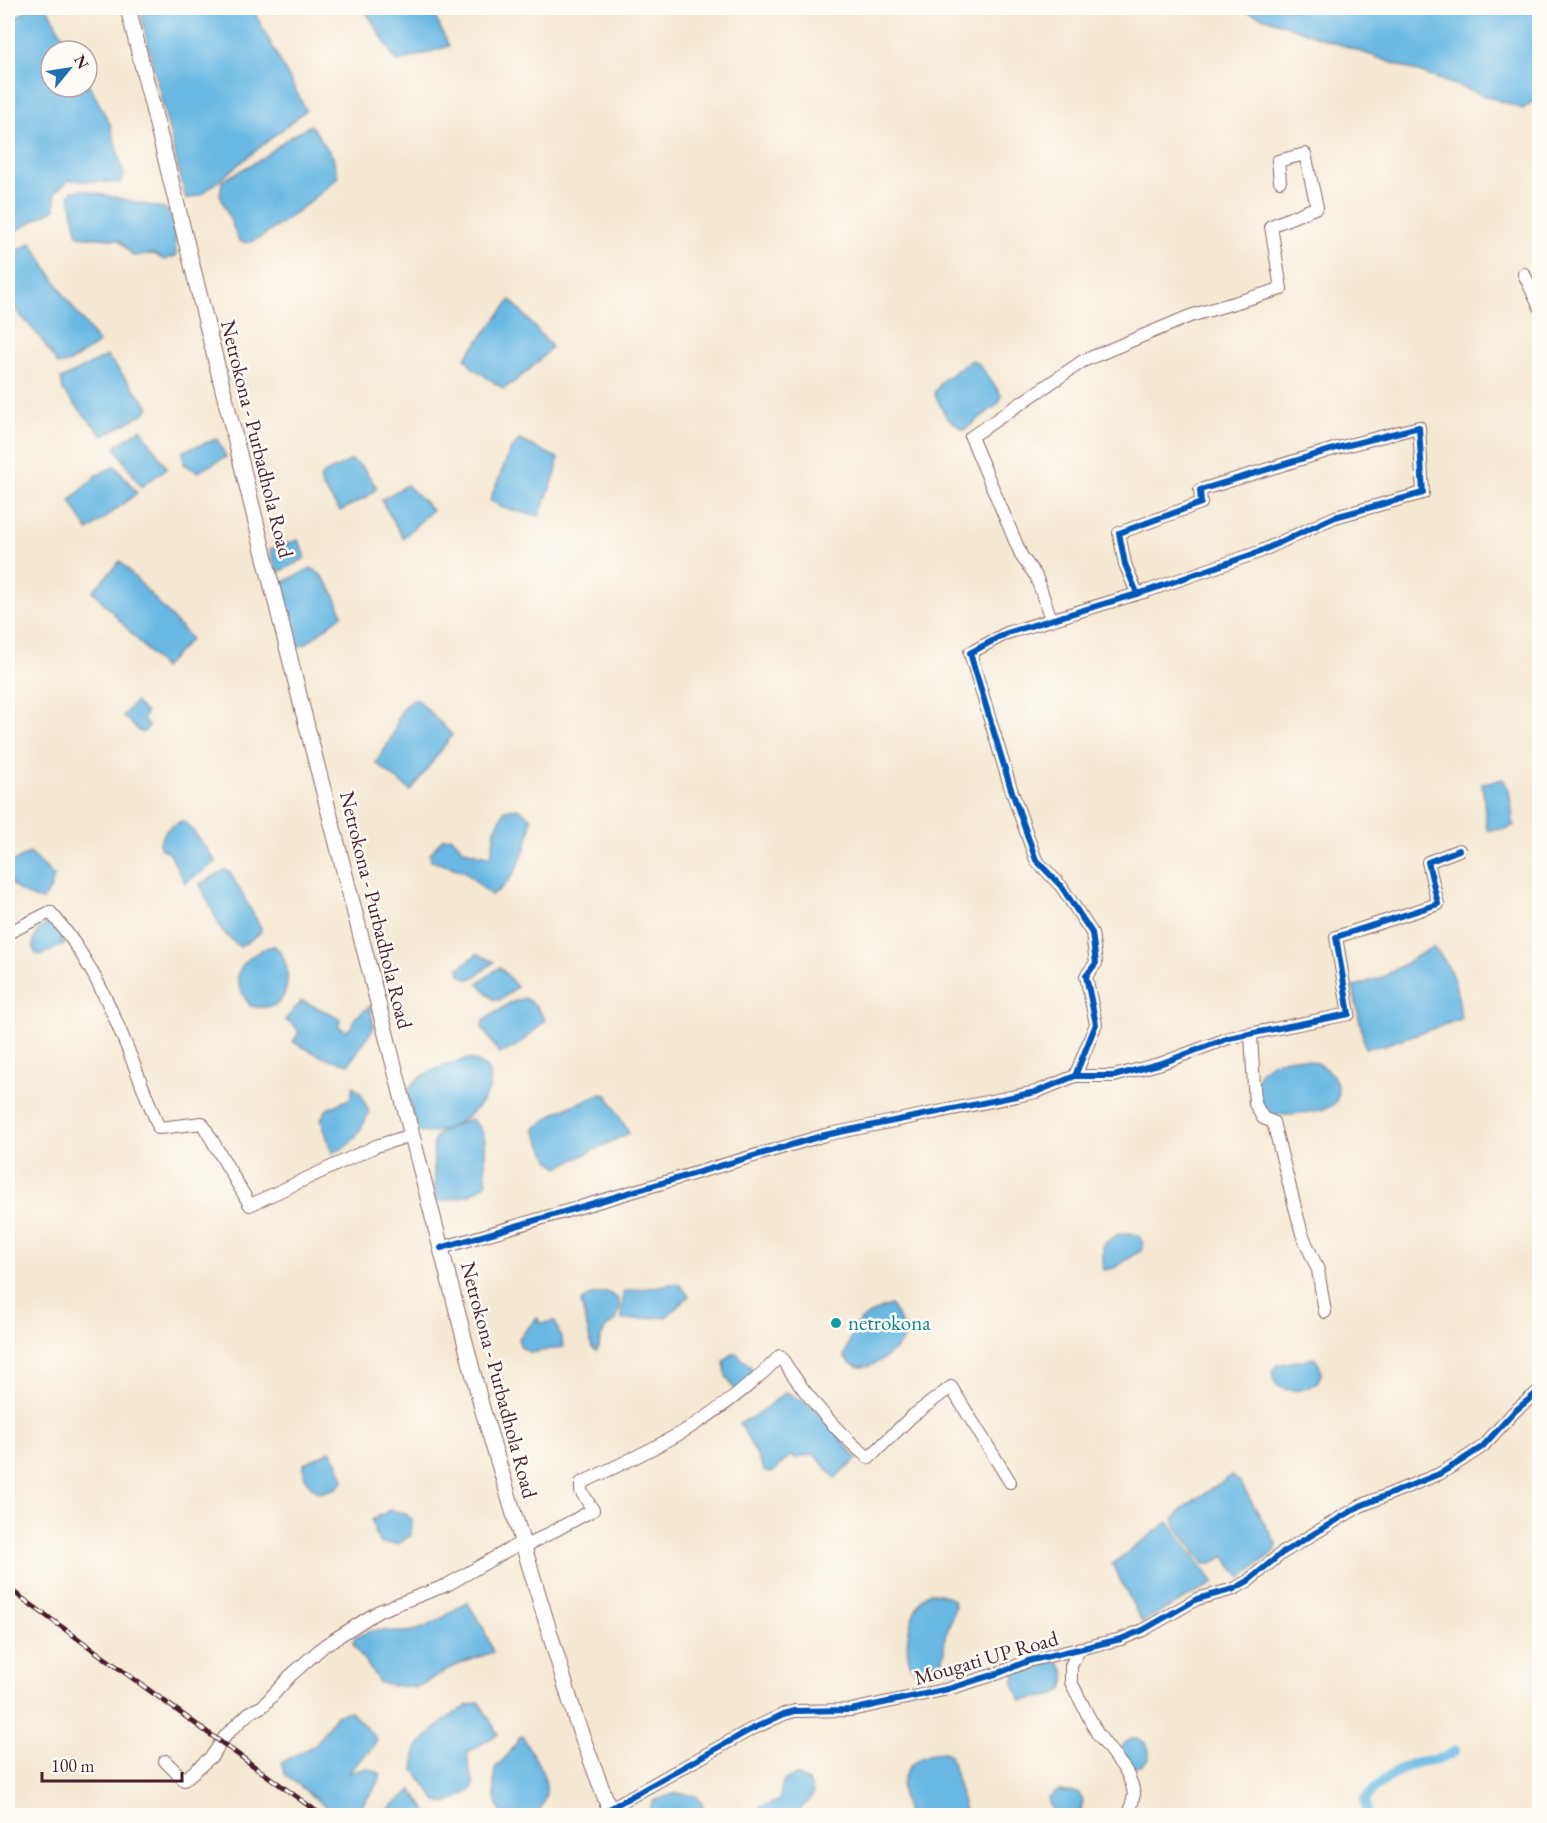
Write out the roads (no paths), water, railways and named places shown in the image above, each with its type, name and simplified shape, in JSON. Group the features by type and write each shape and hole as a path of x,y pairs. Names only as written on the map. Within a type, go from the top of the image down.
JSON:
{"main road":[{"name":"Netrokona - Purbadhola Road","path":"128,8 482,1408 576,1720 611,1812"}],"street":[{"path":"1051,619 1036,576 1022,557 971,437 1083,361 1190,316 1281,289 1271,226 1317,207 1305,154 1278,161 1280,181"},
{"path":"1524,274 1539,308"},
{"path":"1075,1076 1096,1024 1086,976 1096,963 1092,933 1061,886 1036,860 1010,786 970,653 1007,633 1137,593 1259,552 1335,517 1424,494 1419,427 1327,451 1200,490 1201,503 1119,533 1125,564 1137,593"},
{"path":"441,1248 825,1135 1036,1092 1075,1076 1114,1076 1162,1064 1229,1038 1349,1014 1336,937 1438,904 1428,862 1458,850"},
{"path":"8,933 50,912 71,935 97,981 159,1128 202,1123 250,1205 376,1146 412,1135"},
{"path":"1251,1035 1255,1104 1263,1118 1273,1122 1302,1234 1318,1270 1325,1312"},
{"path":"165,1761 184,1780 212,1756 226,1735 249,1713 263,1706 290,1676 325,1645 379,1611 447,1585 593,1510 581,1491 582,1483 697,1425 741,1392 780,1356 817,1407 849,1442 868,1458 911,1417 951,1387 1010,1482"},
{"name":"Mougati UP Road","path":"611,1812 748,1731 784,1714 795,1711 850,1710 948,1689 999,1674 1028,1661 1121,1639 1143,1630 1197,1599 1234,1589 1248,1581 1282,1553 1329,1523 1360,1506 1439,1474 1456,1464 1482,1447 1515,1411 1539,1390"},
{"path":"1080,1648 1071,1666 1071,1682 1097,1732 1126,1771 1134,1794 1129,1815"}],"water":[{"path":"30,8 47,8 64,39 39,39 39,99 97,99 110,124 124,176 120,183 69,180 55,192 55,209 8,235 8,23"},
{"path":"139,8 252,8 306,110 202,194 186,199"},
{"path":"364,8 431,8 449,46 397,62"},
{"path":"1237,8 1539,8 1539,97 1523,109"},
{"path":"311,125 333,157 338,177 308,203 267,233 249,242 239,241 220,195 222,181 263,158 285,140"},
{"path":"82,190 166,209 174,222 176,256 164,260 154,254 133,256 119,240 78,236 69,195 72,191"},
{"path":"31,243 66,298 99,343 70,362 58,365 40,337 8,301 8,256"},
{"path":"511,300 551,346 537,363 504,389 473,368 465,358"},
{"path":"107,356 149,407 145,413 103,436 63,391 61,379"},
{"path":"972,360 978,363 1002,396 998,404 964,430 947,418 934,393 944,379"},
{"path":"141,429 167,468 141,487 115,447"},
{"path":"217,439 226,457 198,472 184,464 183,451"},
{"path":"519,440 558,458 556,473 539,516 503,508 490,500 510,451"},
{"path":"352,460 364,469 377,488 367,497 340,511 322,486 320,478 325,473"},
{"path":"115,466 137,493 88,531 70,501 97,475"},
{"path":"407,485 432,510 403,538 381,500"},
{"path":"298,540 305,554 304,559 277,573 270,549"},
{"path":"120,561 191,639 163,668 93,591"},
{"path":"311,568 326,582 338,602 342,615 305,644 297,647 282,593 282,583"},
{"path":"414,699 419,701 452,735 411,791 376,763 391,738 403,709"},
{"path":"135,702 146,713 143,719 149,726 144,732 140,732 123,716"},
{"path":"1503,779 1509,790 1514,825 1506,829 1487,830 1482,783"},
{"path":"518,808 531,818 528,840 514,872 500,889 491,895 464,871 431,861 430,854 443,838 452,837 464,850 491,857 495,830 505,810"},
{"path":"181,821 188,824 216,862 185,883 169,852 161,849 159,843 166,830"},
{"path":"30,853 54,876 50,890 43,900 23,893 12,884 9,878 9,864"},
{"path":"225,870 230,872 261,928 260,933 240,947 222,931 200,884"},
{"path":"48,923 54,925 64,944 42,955 35,953 35,936"},
{"path":"274,946 286,965 286,990 275,1005 250,1006 239,986 238,974 245,962 255,954"},
{"path":"1432,947 1445,961 1454,979 1461,1019 1381,1046 1365,1048 1353,987 1385,976"},
{"path":"477,954 494,962 473,978 467,979 460,974 459,968"},
{"path":"500,967 517,987 500,1000 493,999 478,983"},
{"path":"525,998 536,1006 545,1020 517,1045 499,1053 482,1027 483,1021 510,1003"},
{"path":"302,1001 336,1016 340,1019 339,1027 346,1031 351,1028 355,1018 370,1006 374,1027 349,1064 325,1058 293,1042 299,1032 294,1025 285,1020"},
{"path":"1294,1058 1321,1065 1328,1070 1337,1084 1336,1103 1312,1112 1265,1116 1260,1109 1256,1085 1261,1072 1271,1063"},
{"path":"468,1059 484,1066 490,1078 488,1091 479,1105 450,1127 433,1132 417,1131 407,1091 426,1074"},
{"path":"353,1086 361,1094 369,1112 363,1126 351,1142 346,1147 332,1153 321,1119 327,1109 351,1098"},
{"path":"600,1094 607,1095 629,1133 559,1167 550,1161 534,1129 557,1112"},
{"path":"471,1119 478,1125 485,1140 487,1182 470,1194 435,1202 434,1140 443,1131"},
{"path":"1127,1233 1138,1235 1143,1249 1114,1268 1103,1270 1103,1245 1117,1235"},
{"path":"678,1283 689,1296 666,1317 622,1320 623,1292"},
{"path":"607,1292 617,1298 620,1307 616,1321 611,1323 603,1333 597,1351 592,1348 581,1302 589,1296"},
{"path":"891,1305 907,1334 885,1358 870,1366 853,1365 844,1357 858,1323 879,1309"},
{"path":"537,1318 541,1323 555,1321 564,1347 530,1353 521,1347 518,1339"},
{"path":"736,1353 751,1367 754,1378 736,1392 726,1376 724,1362 730,1355"},
{"path":"1314,1358 1320,1367 1321,1375 1311,1386 1292,1390 1283,1389 1275,1384 1273,1370 1277,1365"},
{"path":"786,1392 817,1410 857,1459 835,1478 814,1454 797,1458 790,1456 772,1473 765,1472 740,1423 755,1416"},
{"path":"330,1451 338,1463 344,1480 336,1488 320,1493 307,1481 304,1464"},
{"path":"1231,1476 1240,1482 1277,1545 1275,1551 1241,1578 1224,1556 1211,1564 1204,1564 1178,1529 1174,1519 1184,1507"},
{"path":"390,1510 405,1513 412,1520 411,1535 398,1544 381,1543 375,1534 372,1520"},
{"path":"1168,1522 1214,1583 1142,1622 1112,1564"},
{"path":"930,1592 947,1596 954,1601 955,1607 945,1637 943,1660 929,1670 917,1672 911,1665 908,1655 909,1630 917,1607"},
{"path":"467,1602 483,1627 493,1652 459,1664 415,1688 380,1683 353,1644 355,1638 371,1631 404,1632 420,1629"},
{"path":"1052,1658 1063,1667 1065,1680 1063,1689 1055,1695 1021,1701 1014,1683 1015,1673"},
{"path":"479,1702 498,1734 468,1752 468,1763 474,1782 469,1791 446,1804 437,1801 414,1770 416,1748 452,1715"},
{"path":"350,1711 377,1739 371,1749 348,1773 367,1768 381,1774 376,1787 362,1805 371,1815 336,1815 285,1774 281,1763 316,1744 336,1715"},
{"path":"523,1736 543,1774 546,1793 537,1815 503,1815 494,1793 495,1768"},
{"path":"1135,1739 1145,1743 1149,1753 1145,1763 1135,1767 1125,1763 1121,1753 1125,1743"},
{"path":"944,1752 950,1755 966,1815 909,1815 902,1792 906,1772 921,1758"},
{"path":"796,1775 810,1783 813,1793 809,1801 793,1815 759,1815 760,1807 779,1801 783,1781"},
{"path":"412,1790 429,1815 381,1815 383,1813"},
{"path":"1058,1791 1078,1793 1083,1800 1081,1813 1054,1815 1048,1799"},
{"path":"677,1793 696,1796 702,1803 704,1815 652,1815 650,1809 653,1801"}],"waterway":[{"path":"1367,1816 1365,1799 1389,1777 1412,1764 1442,1758 1455,1751"}],"railway":[{"path":"8,1588 323,1816"}],"place":[{"name":"netrokona","path":"836,1323"}]}
